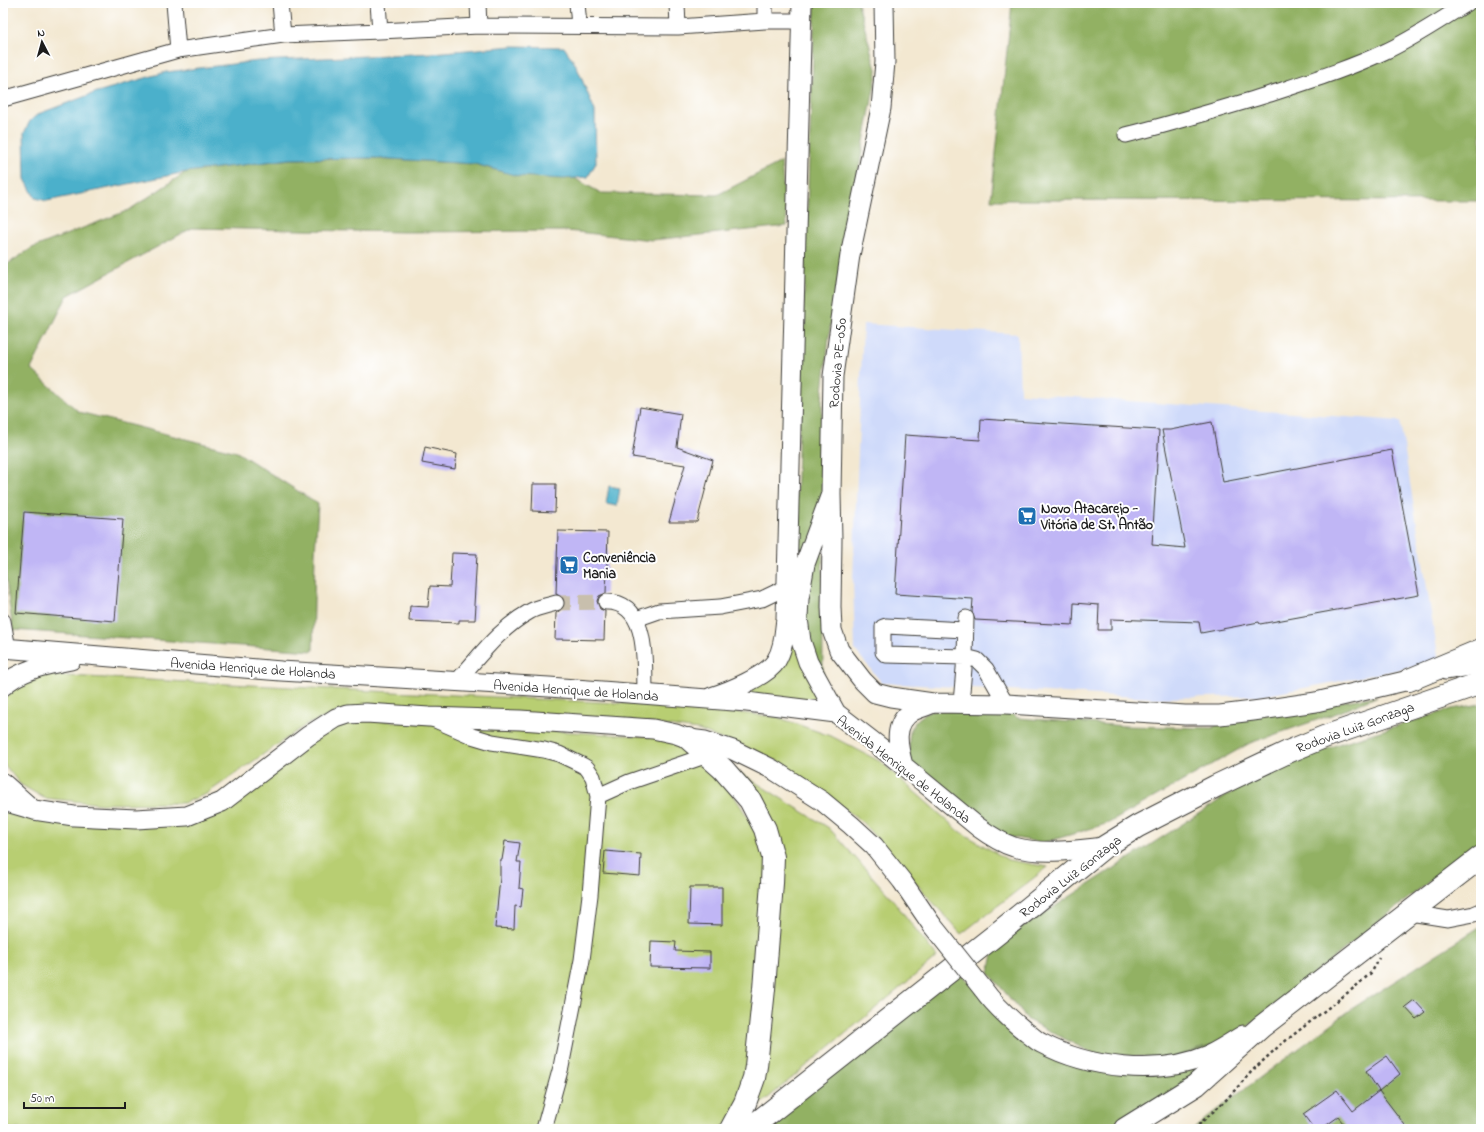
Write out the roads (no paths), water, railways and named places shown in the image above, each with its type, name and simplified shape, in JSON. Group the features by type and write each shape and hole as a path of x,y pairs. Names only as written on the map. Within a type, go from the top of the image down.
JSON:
{"highway":[{"path":"1409,680 1481,650"},
{"name":"Rodovia Luiz Gonzaga","path":"749,1129 998,933 1104,847 1138,826 1216,786 1290,751 1356,725 1477,686"},
{"path":"689,739 708,754 750,800 765,829 773,857 764,989 756,1066 754,1078 745,1103 731,1129"},
{"path":"1125,1129 1196,1085 1261,1027 1313,986 1385,933 1481,857"}],"main road":[{"name":"Rodovia PE-050","path":"836,714 808,662 801,641 798,618 799,599 805,564 831,494 833,376 850,255 881,108 885,62 884,5"},
{"path":"702,699 742,685 757,676 775,662 783,642 786,619 787,587 802,9"},
{"path":"831,494 832,630 839,650 863,681 875,693 891,697 933,703 1006,704 1184,715 1220,715 1254,712 1316,702 1409,680"},
{"name":"Avenida Henrique de Holanda","path":"6,649 281,671 549,687 747,702 836,714 890,754 978,827 994,838 1013,847 1040,851 1072,851 1104,847"},
{"path":"3,686 12,678 30,670 90,656"},
{"path":"902,765 897,743 898,728 903,720 912,712 933,703"},
{"path":"3,801 34,810 74,816 136,819 187,816 222,802 308,736 336,718 348,714 366,713 520,720 653,729 676,734 689,739 705,741 750,757 772,769 822,801 874,846 902,881 932,925 983,989 1007,1016 1039,1042 1076,1057 1110,1066 1139,1068 1167,1066 1191,1061 1209,1055 1252,1030 1261,1027"},
{"path":"3,783 34,810"}],"street":[{"path":"174,3 178,50"},
{"path":"280,3 283,34"},
{"path":"378,3 380,32"},
{"path":"478,3 479,26"},
{"path":"577,3 579,26"},
{"path":"677,3 678,27"},
{"path":"765,3 765,21"},
{"path":"1126,135 1188,119 1350,67 1385,52 1427,30 1444,10 1468,3"},
{"path":"3,99 178,50 283,34 380,32 479,26 678,27 765,21 802,9"},
{"path":"636,619 659,611 706,608 736,604 762,598 787,587"},
{"path":"606,602 611,602 621,606 630,612 636,619 641,630 645,695"},
{"path":"457,681 491,643 510,626 529,612 540,607 556,603"},
{"path":"3,621 6,649"},
{"path":"961,703 965,657 965,624 883,627 883,652 886,655 965,657 977,660 986,669 1006,704"},
{"path":"1409,680 1481,666"},
{"path":"429,717 472,736 492,742 544,750 559,754 576,761 587,768 593,778 598,796 590,895 582,960 560,1067 544,1129"},
{"path":"598,796 629,782 708,754"},
{"path":"1410,913 1448,919 1474,914 1481,911"}],"water":[{"path":"513,46 564,47 576,65 595,111 596,163 588,177 563,179 518,176 475,164 374,158 290,159 186,172 47,201 35,198 25,179 24,133 30,121 38,114 97,92 166,72 258,61 432,53"},
{"path":"609,486 620,488 617,506 606,504"}],"tunnel":[{"path":"556,603 606,602"}],"place":[{"name":"Novo Atacarejo - Vitória de St. Antão","path":"1027,516"},
{"name":"Conveniência Mania","path":"569,565"}]}
